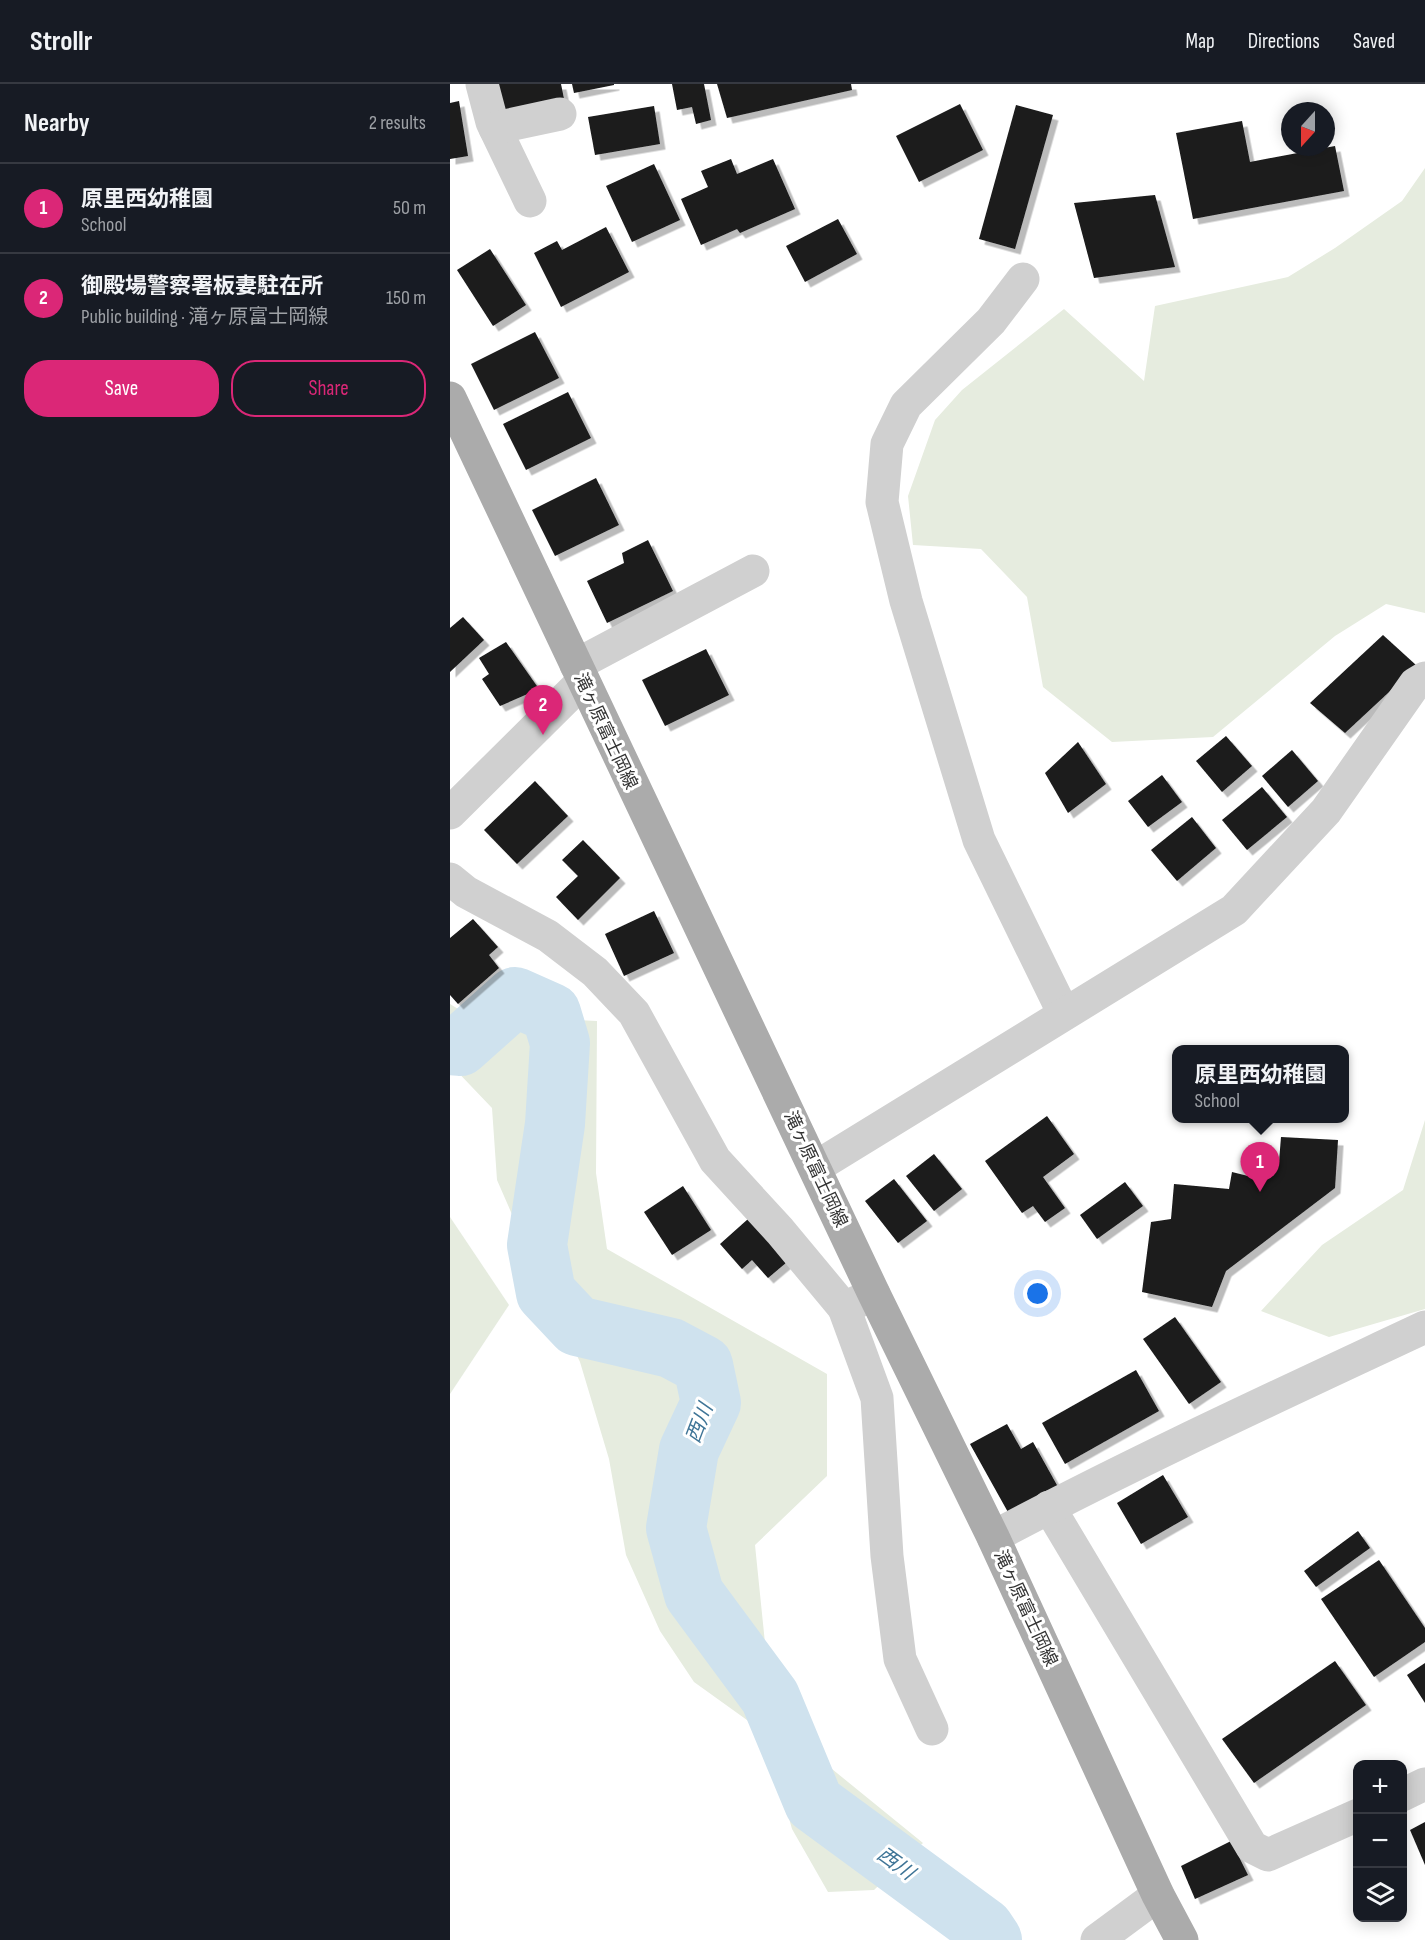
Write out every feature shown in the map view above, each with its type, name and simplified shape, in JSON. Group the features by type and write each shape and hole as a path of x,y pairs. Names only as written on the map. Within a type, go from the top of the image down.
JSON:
{"main road":[{"name":"滝ヶ原富士岡線","path":"450,398 816,1167 874,1294 993,1537 1158,1895 1182,1940"}],"street":[{"path":"482,84 492,122 530,201"},
{"path":"495,128 560,114"},
{"path":"1023,279 991,321 906,405 887,444 882,502 906,601 979,840 1064,1014"},
{"path":"450,813 579,673 753,571"},
{"path":"816,1167 1234,910 1326,811 1415,684 1425,678"},
{"path":"450,879 466,892 548,936 595,972 634,1013 715,1160 780,1231 843,1308 877,1398 887,1556 900,1659 932,1729"},
{"path":"843,1308 874,1294"},
{"path":"993,1537 1301,1385 1425,1327"},
{"path":"1049,1508 1252,1847 1268,1855 1353,1817"},
{"path":"1407,1793 1425,1785"},
{"path":"1097,1940 1158,1895"}],"shaded area":[{"path":"1425,168 1425,613 1386,604 1335,636 1213,737 1112,742 1043,687 1027,597 981,549 913,545 908,496 935,420 962,390 1064,309 1144,381 1155,306 1288,277 1335,248 1402,201"},
{"path":"450,1004 468,1015 597,1021 596,1173 607,1249 827,1374 827,1476 755,1545 770,1692 832,1769 923,1843 874,1890 828,1892 792,1829 765,1733 694,1682 660,1631 626,1555 609,1459 580,1362 497,1180 492,1108 450,1064"},
{"path":"1425,1120 1425,1309 1329,1337 1261,1311 1322,1245 1403,1190"},
{"path":"450,1217 509,1305 450,1394"}],"building":[{"path":"494,84 561,84 565,104 500,115"},
{"path":"572,84 614,84 614,85 574,93"},
{"path":"672,84 704,84 711,120 696,124 692,107 677,110"},
{"path":"717,84 851,84 852,90 727,118"},
{"path":"459,101 468,156 450,159 450,103"},
{"path":"960,104 983,150 919,182 896,136"},
{"path":"1016,105 1053,115 1015,249 979,239"},
{"path":"654,106 660,144 595,155 588,117"},
{"path":"1242,121 1250,162 1282,156 1335,156 1335,146 1344,191 1193,219 1176,133"},
{"path":"731,159 737,174 773,159 795,209 740,233 737,229 701,245 681,199 708,187 701,171"},
{"path":"654,164 680,220 632,242 606,186"},
{"path":"1155,195 1175,267 1094,278 1074,203"},
{"path":"838,219 857,254 805,282 786,246"},
{"path":"606,227 629,272 561,307 534,253 557,241 562,250"},
{"path":"490,249 526,305 493,326 457,270"},
{"path":"535,332 559,378 494,410 471,364"},
{"path":"568,392 591,438 526,470 503,424"},
{"path":"596,478 619,525 555,556 532,510"},
{"path":"648,540 673,591 607,623 587,581 624,563 622,553"},
{"path":"463,617 484,640 450,672 450,628"},
{"path":"1383,635 1417,666 1345,733 1310,703"},
{"path":"506,642 539,689 500,706 482,679 489,674 479,658"},
{"path":"706,649 729,695 665,726 642,680"},
{"path":"1226,736 1252,766 1222,792 1196,761"},
{"path":"1078,742 1106,784 1068,813 1045,773"},
{"path":"1292,750 1318,781 1288,807 1262,776"},
{"path":"1162,775 1182,802 1148,827 1128,801"},
{"path":"535,781 568,816 517,864 484,830"},
{"path":"1262,787 1287,817 1247,850 1222,820"},
{"path":"1192,817 1216,848 1177,881 1151,850"},
{"path":"583,840 620,878 578,920 556,897 578,876 562,860"},
{"path":"654,911 674,953 624,976 605,934"},
{"path":"473,919 498,947 489,955 499,968 458,1004 450,995 450,938"},
{"path":"1047,1116 1074,1154 1043,1177 1065,1208 1045,1222 1033,1206 1022,1213 985,1161"},
{"path":"1281,1137 1338,1140 1335,1188 1226,1271 1212,1307 1142,1292 1151,1222 1171,1219 1174,1184 1229,1189 1232,1172 1256,1178 1279,1162"},
{"path":"934,1154 962,1189 934,1211 906,1176"},
{"path":"894,1179 927,1221 898,1243 865,1201"},
{"path":"1125,1182 1143,1206 1097,1239 1080,1215"},
{"path":"683,1186 711,1230 672,1255 644,1212"},
{"path":"748,1219 787,1262 768,1278 752,1260 742,1269 720,1244"},
{"path":"1175,1317 1221,1382 1189,1404 1143,1339"},
{"path":"1136,1370 1159,1411 1065,1464 1042,1423"},
{"path":"1007,1424 1021,1449 1033,1442 1058,1487 1009,1514 970,1444"},
{"path":"1163,1475 1188,1517 1141,1544 1117,1503"},
{"path":"1358,1531 1370,1548 1316,1587 1304,1571"},
{"path":"1379,1560 1425,1628 1425,1642 1374,1677 1321,1599"},
{"path":"1335,1661 1366,1705 1254,1783 1222,1739"},
{"path":"1425,1663 1425,1703 1407,1675"},
{"path":"1425,1822 1425,1865 1410,1830"},
{"path":"1231,1841 1248,1875 1195,1899 1181,1866"}],"waterway":[{"name":"西川","path":"450,1045 460,1046 515,997 551,1013 560,1043 555,1124 537,1245 546,1293 577,1326 671,1348 703,1365 711,1403 689,1450 676,1528 694,1594 770,1697 814,1803 984,1928 992,1940"}],"place":[{"name":"御殿場警察署板妻駐在所","path":"543,735"},
{"name":"原里西幼稚園","path":"1260,1192"}]}
